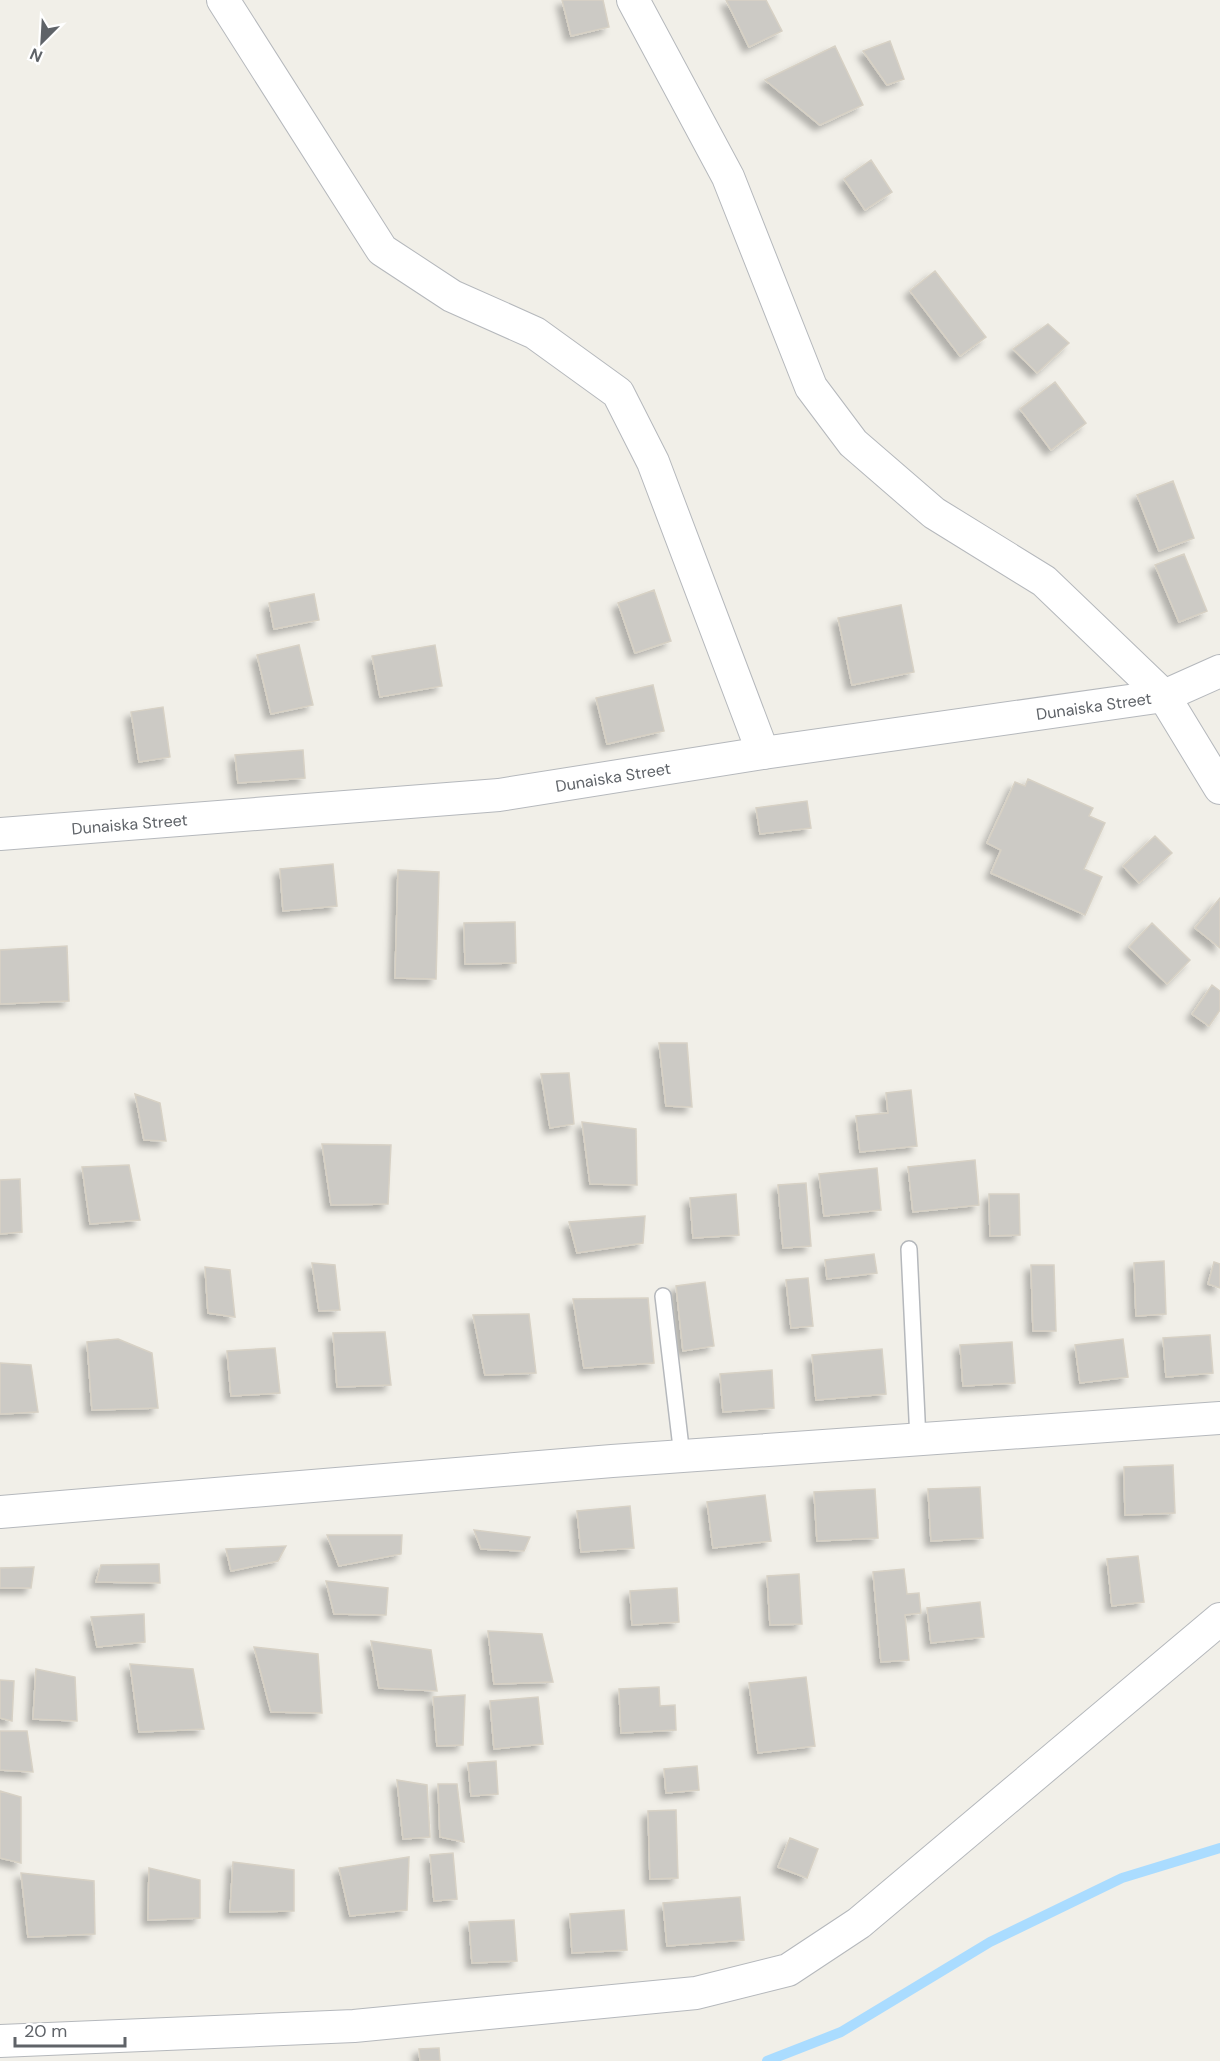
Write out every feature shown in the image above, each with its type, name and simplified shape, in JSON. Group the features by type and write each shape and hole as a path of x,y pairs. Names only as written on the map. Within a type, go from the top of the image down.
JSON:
{"street":[{"path":"223,0 382,250 452,296 535,333 618,393 653,462 763,753"},
{"path":"633,0 728,177 811,387 853,443 933,513 1044,581 1164,696 1220,788"},
{"name":"Dunaiska Street","path":"0,834 499,795 763,753 1164,696 1220,671"},
{"path":"0,1512 682,1456 1220,1418"},
{"path":"0,2041 354,2026 696,1993 788,1970 859,1923 1220,1619"}],"lane":[{"path":"909,1249 918,1440"},
{"path":"663,1296 682,1456"}],"building":[{"path":"562,0 603,0 609,27 571,36"},
{"path":"726,0 766,0 782,31 749,47"},
{"path":"890,41 904,79 887,85 863,51"},
{"path":"835,46 863,105 820,125 765,80"},
{"path":"871,160 892,192 865,210 844,179"},
{"path":"935,271 986,337 960,356 910,291"},
{"path":"1048,324 1069,343 1037,373 1013,349"},
{"path":"1055,382 1086,423 1051,450 1020,409"},
{"path":"1173,481 1194,538 1159,551 1137,495"},
{"path":"1184,554 1207,611 1179,622 1155,565"},
{"path":"654,590 671,641 635,653 618,603"},
{"path":"314,594 319,620 274,629 269,603"},
{"path":"901,605 914,672 852,685 838,618"},
{"path":"299,645 313,705 271,714 257,655"},
{"path":"435,645 442,686 380,697 372,656"},
{"path":"653,685 664,731 607,744 596,698"},
{"path":"163,707 170,757 139,762 131,712"},
{"path":"303,750 305,778 238,783 235,755"},
{"path":"1028,779 1093,808 1089,816 1105,823 1084,869 1102,877 1085,915 991,873 1001,850 987,843 1015,782 1025,786"},
{"path":"807,801 811,828 760,834 756,808"},
{"path":"1155,836 1172,853 1139,883 1123,866"},
{"path":"333,864 337,906 283,911 280,869"},
{"path":"398,870 439,872 436,979 395,978"},
{"path":"1220,898 1220,948 1195,928"},
{"path":"515,922 516,963 465,964 464,923"},
{"path":"1152,923 1190,960 1167,984 1129,947"},
{"path":"67,946 69,1001 0,1004 0,950"},
{"path":"1212,985 1220,991 1220,1010 1209,1026 1192,1014"},
{"path":"659,1043 687,1043 692,1107 666,1106"},
{"path":"569,1073 574,1124 550,1128 541,1074"},
{"path":"911,1090 917,1146 860,1152 856,1116 888,1113 886,1093"},
{"path":"135,1094 160,1103 166,1141 144,1140"},
{"path":"582,1122 636,1129 637,1185 590,1184"},
{"path":"322,1144 391,1145 388,1204 331,1205"},
{"path":"975,1160 979,1205 913,1212 908,1167"},
{"path":"129,1165 140,1220 90,1224 82,1167"},
{"path":"877,1168 881,1210 824,1216 819,1174"},
{"path":"20,1179 22,1232 0,1234 0,1180"},
{"path":"806,1183 811,1246 783,1248 778,1185"},
{"path":"736,1194 739,1235 693,1238 690,1198"},
{"path":"989,1194 1019,1194 1020,1235 990,1236"},
{"path":"645,1216 643,1243 577,1253 569,1222"},
{"path":"874,1254 877,1273 827,1279 825,1260"},
{"path":"1164,1261 1166,1314 1136,1316 1134,1263"},
{"path":"1214,1262 1220,1264 1220,1288 1208,1284"},
{"path":"312,1263 335,1265 340,1310 319,1311"},
{"path":"1031,1265 1054,1265 1056,1331 1033,1331"},
{"path":"205,1267 230,1270 235,1317 208,1313"},
{"path":"808,1278 813,1326 791,1328 786,1280"},
{"path":"705,1282 714,1346 683,1351 676,1286"},
{"path":"648,1298 654,1363 584,1368 573,1299"},
{"path":"529,1314 536,1373 485,1375 473,1315"},
{"path":"385,1332 391,1385 337,1387 333,1333"},
{"path":"1210,1335 1213,1373 1166,1377 1163,1338"},
{"path":"118,1339 152,1353 158,1408 92,1410 87,1342"},
{"path":"1123,1339 1128,1377 1080,1383 1075,1345"},
{"path":"1012,1342 1015,1383 963,1386 960,1345"},
{"path":"275,1348 280,1393 231,1396 227,1351"},
{"path":"882,1349 886,1394 816,1400 812,1355"},
{"path":"0,1363 31,1365 38,1412 0,1414"},
{"path":"772,1370 774,1408 723,1412 720,1374"},
{"path":"1173,1465 1175,1513 1125,1515 1124,1467"},
{"path":"980,1487 983,1538 931,1541 928,1489"},
{"path":"875,1489 878,1538 817,1541 814,1492"},
{"path":"765,1495 771,1541 713,1548 707,1502"},
{"path":"630,1506 634,1548 581,1552 577,1511"},
{"path":"474,1530 530,1537 524,1551 481,1549"},
{"path":"327,1535 402,1535 401,1554 339,1566"},
{"path":"286,1546 278,1561 231,1571 226,1549"},
{"path":"1138,1556 1144,1602 1112,1606 1107,1559"},
{"path":"159,1564 160,1583 96,1582 101,1565"},
{"path":"34,1567 31,1588 0,1588 0,1568"},
{"path":"904,1569 907,1594 919,1593 921,1613 905,1615 909,1660 881,1662 873,1572"},
{"path":"799,1574 802,1624 770,1625 767,1576"},
{"path":"326,1581 388,1588 386,1615 334,1614"},
{"path":"677,1588 679,1622 632,1625 630,1591"},
{"path":"980,1602 984,1637 931,1643 927,1608"},
{"path":"144,1614 145,1642 97,1647 91,1617"},
{"path":"488,1631 542,1634 553,1682 494,1684"},
{"path":"371,1641 431,1650 437,1691 379,1688"},
{"path":"254,1647 318,1654 322,1713 271,1712"},
{"path":"130,1664 193,1669 204,1729 139,1732"},
{"path":"36,1669 75,1677 77,1721 33,1719"},
{"path":"806,1677 815,1746 758,1753 749,1683"},
{"path":"0,1680 14,1681 12,1721 0,1718"},
{"path":"659,1687 660,1706 675,1705 676,1730 621,1733 619,1689"},
{"path":"465,1695 463,1745 437,1746 433,1697"},
{"path":"538,1697 543,1744 494,1749 490,1701"},
{"path":"0,1731 27,1731 33,1772 0,1770"},
{"path":"496,1761 498,1794 471,1796 468,1763"},
{"path":"697,1766 699,1790 666,1793 664,1769"},
{"path":"397,1780 427,1785 430,1837 403,1839"},
{"path":"438,1784 457,1784 464,1842 440,1837"},
{"path":"0,1791 21,1797 21,1863 0,1858"},
{"path":"676,1810 678,1878 650,1879 648,1811"},
{"path":"790,1838 818,1849 807,1878 778,1867"},
{"path":"453,1853 457,1899 434,1901 430,1855"},
{"path":"409,1857 407,1910 350,1916 339,1868"},
{"path":"233,1862 294,1870 294,1911 230,1912"},
{"path":"149,1868 200,1880 200,1918 148,1920"},
{"path":"21,1873 94,1881 95,1934 28,1937"},
{"path":"740,1897 744,1940 667,1946 663,1903"},
{"path":"624,1910 627,1950 572,1953 570,1914"},
{"path":"514,1920 517,1961 472,1963 469,1922"},
{"path":"439,2048 440,2061 420,2061 419,2049"}],"waterway":[{"path":"767,2061 841,2032 990,1942 1122,1878 1220,1848"}]}
